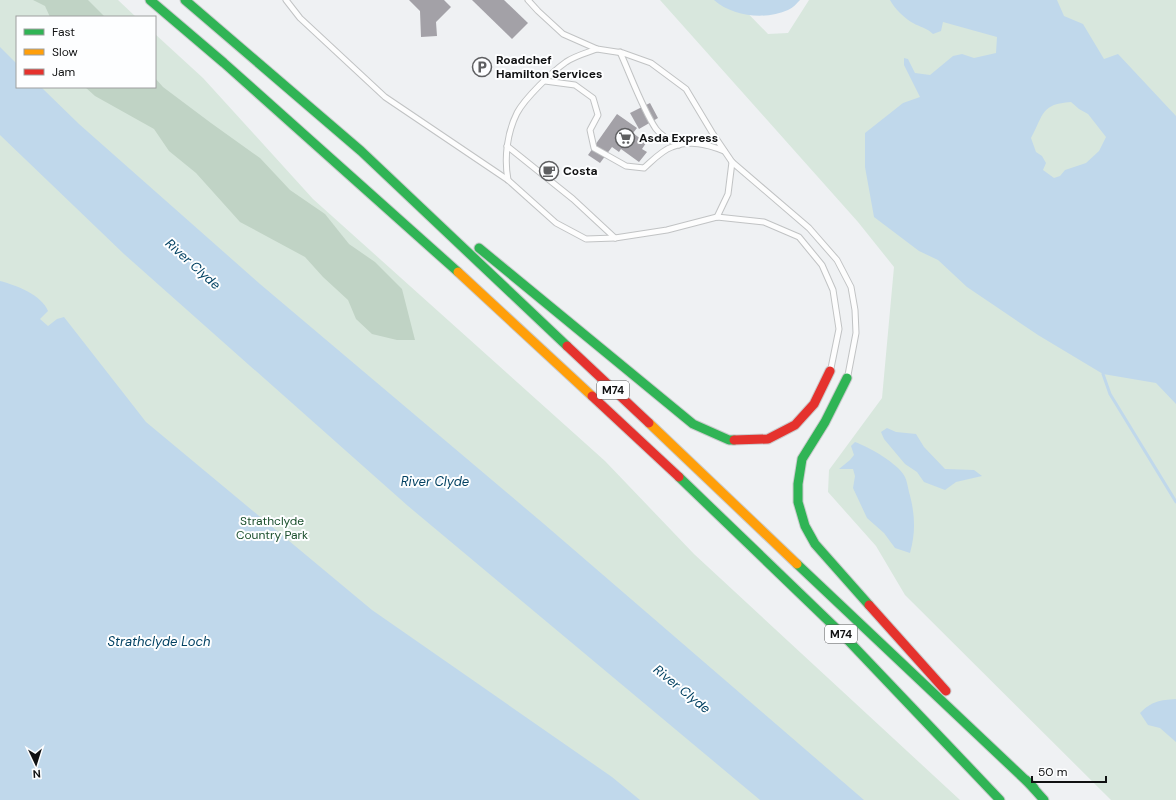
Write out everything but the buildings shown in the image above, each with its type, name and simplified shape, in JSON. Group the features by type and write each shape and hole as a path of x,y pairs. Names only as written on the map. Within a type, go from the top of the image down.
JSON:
{"highway":[{"name":"M74","path":"150,0 235,73 513,322 676,474 842,634 1000,800"},
{"name":"M74","path":"185,0 361,151 1034,788 1044,800"},
{"path":"361,151 693,424 729,440 768,439 795,425 814,404 830,371"},
{"path":"847,378 825,422 802,459 798,484 798,502 805,526 815,544 1034,788"}],"lane":[{"path":"286,0 300,18 385,97 508,180 556,223 586,239 615,238 667,230 717,217 764,222 799,237 822,265 833,290 839,329 830,371"},
{"path":"528,0 538,12 563,34 597,49 620,52 651,63 686,89 732,162 809,228 837,260 851,286 855,310 856,333 847,378"},
{"path":"508,180 506,170 507,146 517,114 530,96 565,63 580,54 597,49"},
{"path":"620,52 656,129 679,146"},
{"path":"545,81 575,85 593,98 598,115 590,130 594,148 626,166 644,168 671,147 705,144 725,152"},
{"path":"507,146 573,199 615,238"},
{"path":"717,217 728,194 732,162"}],"green space":[{"name":"Strathclyde Country Park","path":"0,0 118,0 135,16 16,16 16,88 156,88 156,35 203,78 313,199 605,461 694,554 960,800 0,800"},
{"path":"33,0 88,0 104,16 50,16 45,6"},
{"path":"660,0 735,0 768,34 788,33 809,0 1176,0 1176,800 1111,800 905,595 876,546 828,492 829,470 882,398 894,267 858,222"},
{"path":"156,79 163,87 260,158 290,190 325,214 349,244 375,262 402,289 415,340 397,340 372,334 356,319 348,300 323,277 305,257 240,222 196,173 169,151 154,129 95,96 86,88 156,88"}],"water":[{"path":"714,0 800,0 788,10 760,16 730,10"},
{"path":"890,0 1057,0 1064,16 1083,24 1104,59 1118,54 1176,116 1176,404 1156,383 1103,374 1038,335 967,287 938,260 919,251 874,217 865,167 865,133 903,103 920,97 904,65 904,58 908,59 915,73 930,75 953,56 962,54 974,58 996,53 997,37 943,22 941,31 933,34 907,19","holes":["1071,102 1088,114 1106,137 1099,151 1086,163 1065,170 1060,176 1054,178 1043,170 1046,163 1042,156 1036,152 1031,138 1041,117 1049,108 1061,103"]},
{"name":"River Clyde","path":"0,47 16,63 16,88 42,88 79,124 260,284 544,524 864,800 760,800 408,506 124,254 0,135"},
{"name":"Strathclyde Loch","path":"0,281 21,288 40,300 48,311 40,319 48,326 57,319 64,317 146,422 372,610 612,777 640,800 0,800"},
{"path":"887,428 896,432 916,434 924,447 945,469 974,470 982,476 956,482 945,490 924,482 917,472 905,464 884,439 881,432"},
{"path":"855,442 875,452 890,462 902,472 905,477 914,515 914,530 910,553 895,548 884,533 867,518 853,488 855,476 853,469 839,469 854,455 851,446"},
{"path":"1176,699 1176,742 1160,728 1148,725 1140,713 1148,706 1156,702"}],"waterway":[{"path":"1103,374 1110,394 1176,502"}],"traffic: fast":[{"path":"150,0 224,63 458,272"},
{"path":"185,0 361,151 567,346"},
{"path":"479,248 693,424 729,440 734,440"},
{"path":"847,378 825,422 802,459 798,484 798,502 805,526 815,544 869,605"},
{"path":"679,477 842,634 1000,800"},
{"path":"797,564 1034,788"},
{"path":"1026,780 1044,800"}],"traffic: slow":[{"path":"458,272 592,396"},
{"path":"649,423 797,564"}],"traffic: jam":[{"path":"567,346 649,423"},
{"path":"734,440 768,439 795,425 814,404 830,371"},
{"path":"592,396 679,477"},
{"path":"869,605 946,691"}],"place":[{"name":"Roadchef Hamilton Services","path":"482,67"},
{"name":"Asda Express","path":"625,138"},
{"name":"Costa","path":"549,171"}]}
